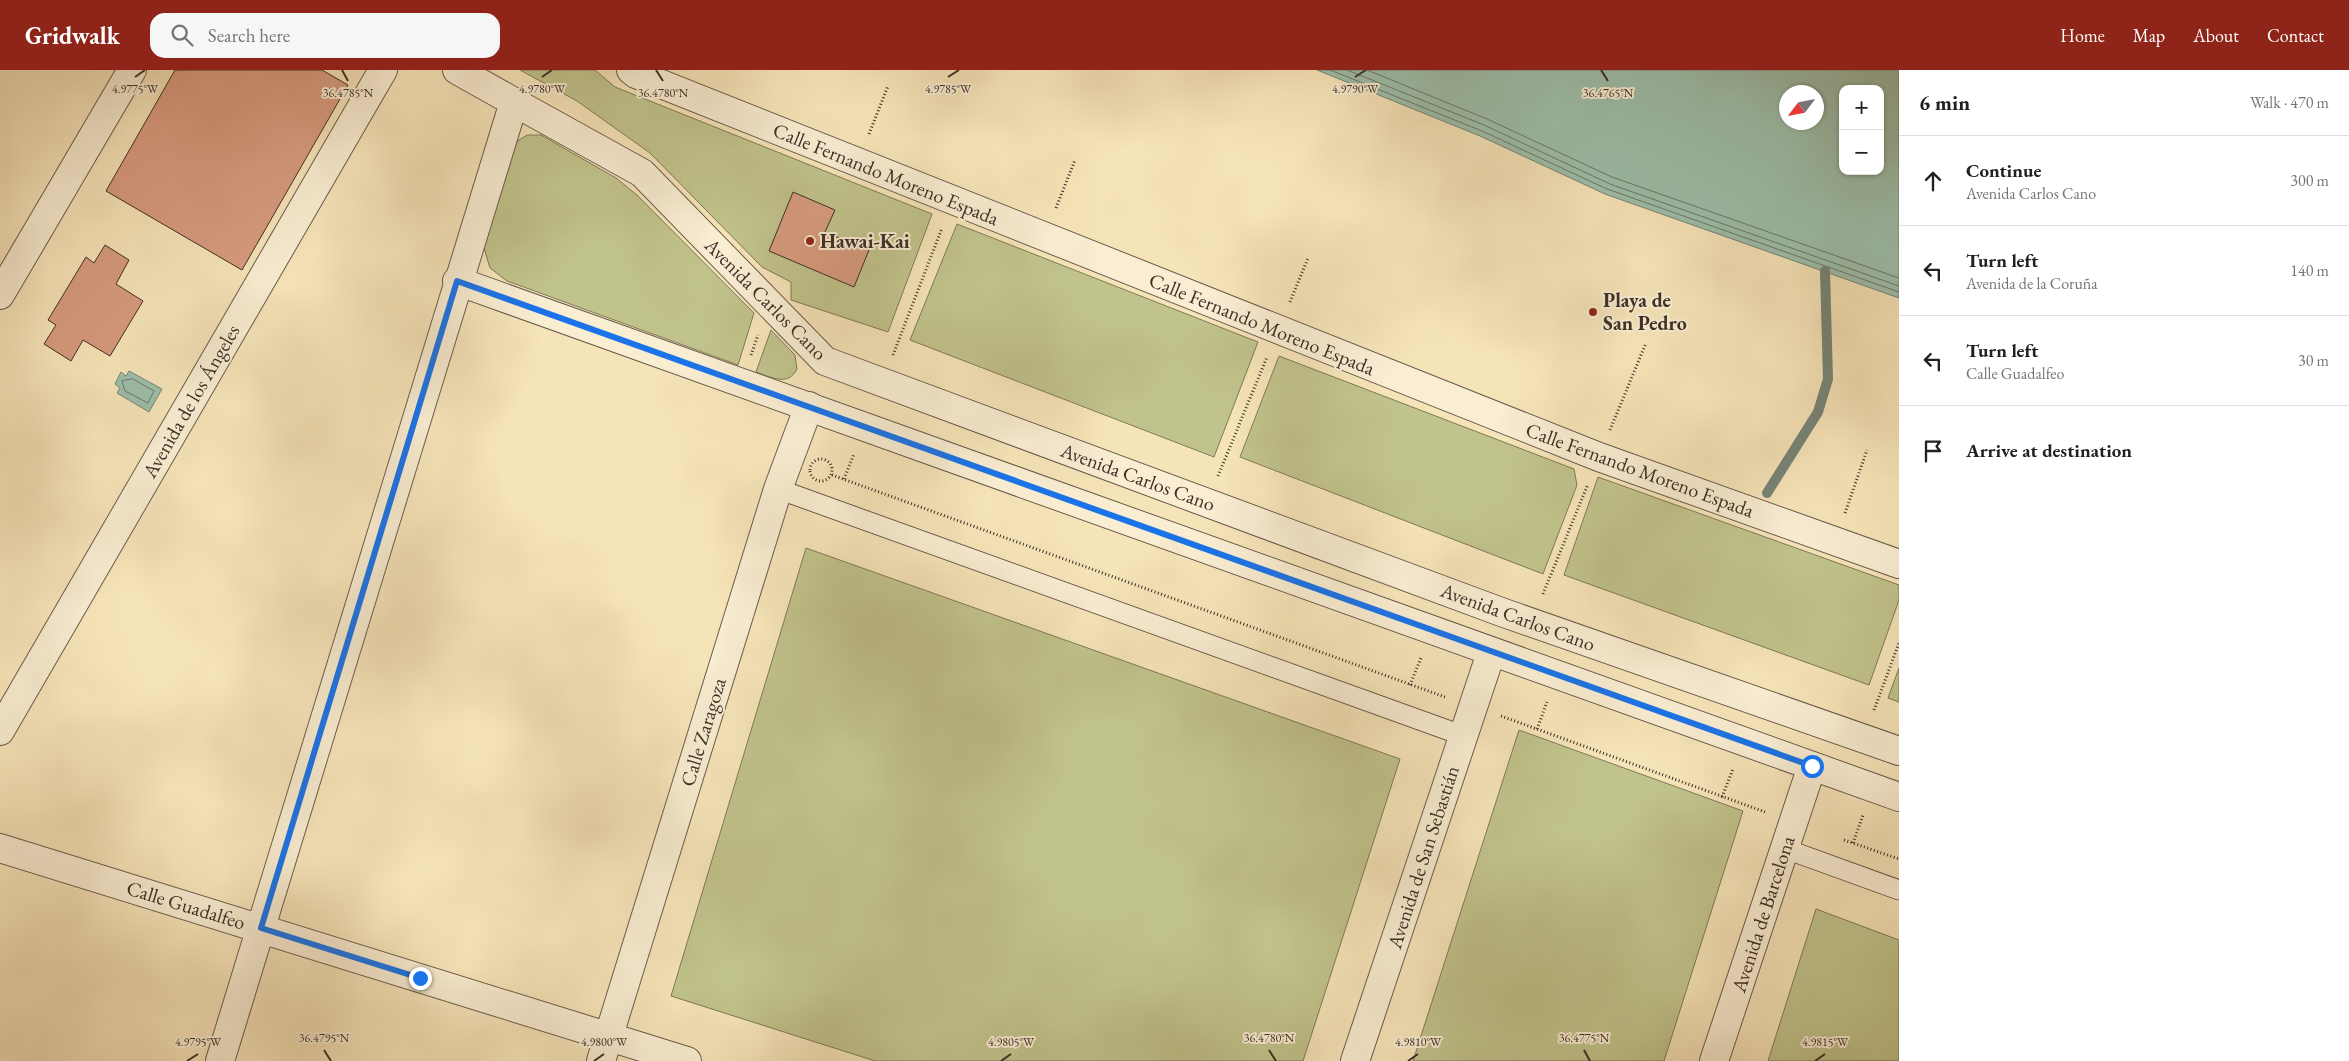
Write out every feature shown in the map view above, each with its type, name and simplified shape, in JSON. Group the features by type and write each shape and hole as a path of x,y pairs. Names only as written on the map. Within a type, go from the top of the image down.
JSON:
{"street":[{"path":"0,295 132,70"},
{"name":"Avenida de los Ángeles","path":"0,731 383,70"},
{"name":"Avenida Carlos Cano","path":"456,70 642,173 825,361 882,384 1207,502 1504,613 1899,751"},
{"name":"Calle Fernando Moreno Espada","path":"631,70 636,74 1278,331 1599,457 1899,564"},
{"path":"220,1061 457,281 514,102"},
{"name":"Avenida Carlos Cano","path":"457,281 741,381 1491,653 1899,798"},
{"name":"Calle Zaragoza","path":"604,1049 778,489 809,406"},
{"name":"Avenida de San Sebastián","path":"1355,1061 1491,653"},
{"name":"Avenida de Barcelona","path":"1714,1061 1783,848 1812,766"},
{"name":"Calle Guadalfeo","path":"0,848 261,928 604,1049 687,1061"}],"lane":[{"path":"778,489 1464,736"},
{"path":"1783,848 1899,890"}],"path":[{"path":"867,142 888,86"},
{"path":"1054,215 1075,160"},
{"path":"882,384 953,201"},
{"path":"1207,502 1308,258"},
{"path":"741,381 763,323 775,310"},
{"path":"844,479 865,426"},
{"path":"1843,520 1867,450"},
{"path":"817,460 826,460 832,465 832,475 825,481 817,481 810,472 811,465 817,460"},
{"path":"832,475 1793,822"},
{"path":"1863,739 1899,643"},
{"path":"1836,837 1899,859"}],"green space":[{"path":"520,70 595,70 615,87 932,214 888,332 791,300 791,282 762,267 650,153 577,101"},
{"path":"527,135 541,135 616,178 637,195 754,313 738,365 507,281 490,268 484,248 513,149 516,142"},
{"path":"957,224 1258,342 1214,457 910,340"},
{"path":"771,330 795,355 797,369 789,378 773,378 756,372"},
{"path":"1279,356 1574,469 1577,485 1543,574 1240,457"},
{"path":"1598,477 1899,585 1899,600 1869,685 1564,575"},
{"path":"806,548 1400,759 1303,1061 875,1061 671,996"},
{"path":"1899,668 1899,702 1888,698"},
{"path":"1519,730 1743,811 1664,1061 1413,1061"},
{"path":"1816,909 1899,940 1899,1061 1768,1061"}],"water":[{"path":"1317,70 1899,70 1899,298 1605,194 1480,136"},
{"path":"129,371 162,389 149,412 117,393 120,388 115,384 121,372 126,376"}],"building":[{"path":"175,70 322,70 348,85 242,270 106,191"},
{"name":"Hawai-Kai","path":"793,192 835,210 825,232 869,250 854,287 769,251"},
{"path":"105,245 129,260 116,284 143,301 110,356 83,340 71,361 44,344 56,325 48,320 86,257 94,263"}],"waterway":[{"path":"1767,493 1818,412 1828,379 1825,271"}],"place":[{"name":"Hawai-Kai","path":"810,241"},
{"name":"Playa de San Pedro","path":"1593,312"}],"route":[{"path":"420,978 261,928 457,281 809,406 1491,653 1812,766"}]}
